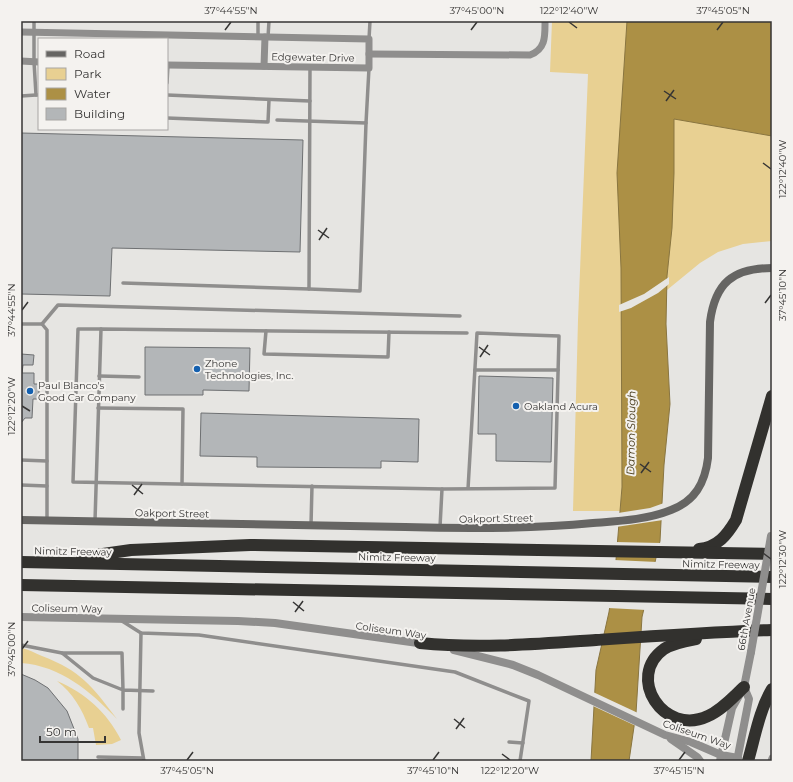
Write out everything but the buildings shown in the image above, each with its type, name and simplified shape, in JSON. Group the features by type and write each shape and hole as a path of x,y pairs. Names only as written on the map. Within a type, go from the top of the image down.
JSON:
{"highway":[{"path":"672,553 707,548 718,542 728,533 736,520 743,501 772,396"},
{"path":"42,562 132,550 250,545 772,554"},
{"name":"Nimitz Freeway","path":"21,562 772,577"},
{"path":"21,585 772,599"},
{"path":"420,644 480,647 772,630"},
{"path":"724,632 675,644 664,650 655,659 649,672 649,685 652,697 659,708 669,716 680,720 694,720 714,712 744,687"},
{"path":"741,760 772,689"}],"main road":[{"name":"Oakport Street","path":"21,520 440,528 517,528 637,519 671,510 692,497 700,488 706,474 708,458 710,322 712,305 718,291 727,280 740,272 755,268 772,268"}],"street":[{"path":"369,54 530,55 536,53 542,47 545,39 545,21"},
{"name":"Edgewater Drive","path":"21,32 369,39 368,68 168,64"},
{"path":"264,37 264,66"},
{"path":"21,62 36,62"},
{"name":"66th Avenue","path":"720,758 732,708 744,687 772,533"},
{"name":"Coliseum Way","path":"21,617 118,618 275,623 462,651 513,665 665,735 691,742 720,758 741,760"},
{"name":"66th Avenue","path":"741,760 749,699 744,687"},
{"path":"665,735 697,757 700,761"}],"lane":[{"path":"21,96 38,95 34,21"},
{"path":"258,21 264,37"},
{"path":"264,37 269,21"},
{"path":"369,39 370,21"},
{"path":"309,289 310,67"},
{"path":"122,283 360,290 368,68"},
{"path":"168,95 310,102"},
{"path":"168,118 268,122 270,100"},
{"path":"277,120 366,123"},
{"path":"21,324 42,324 58,305 460,316"},
{"path":"42,324 47,330 47,520"},
{"path":"467,333 78,329 73,482 442,489 556,488 559,336 477,333 468,488"},
{"path":"95,521 101,329"},
{"path":"266,331 264,354 388,357 390,332"},
{"path":"475,370 558,370"},
{"path":"99,376 139,377"},
{"path":"98,408 183,409 182,484"},
{"path":"21,460 47,461"},
{"path":"21,485 47,486"},
{"path":"311,525 312,486"},
{"path":"440,528 442,489"},
{"path":"118,618 141,633 199,635 455,672 529,701 520,761"},
{"path":"98,757 143,760 139,733 141,633"},
{"path":"21,645 62,653 122,653 122,708"},
{"path":"62,653 93,678 123,690 153,691"},
{"path":"509,742 522,743"}],"green space":[{"path":"552,21 772,21 772,241 743,244 718,252 700,263 656,299 621,379 622,487 620,511 573,511 578,320 588,74 550,72"},
{"path":"21,648 55,662 76,674 93,689 117,719 85,690 62,675 36,665 21,663"},
{"path":"57,681 77,691 94,704 109,721 121,740 112,744 96,745 93,728 89,728 76,702 68,691"}],"water":[{"name":"Damon Slough","path":"627,21 772,21 772,136 674,119 672,228 667,276 666,324 670,404 664,465 660,541 642,617 636,713 629,761 591,761 596,670 609,612 615,572 622,487 621,268 617,173"}],"pier":[{"path":"669,277 669,284 658,293 631,308 619,312 619,305 644,294"},
{"path":"664,503 663,520 616,527 618,513 650,508"},
{"path":"615,542 661,543 658,557 614,555"},
{"path":"614,560 657,562 646,610 608,608"},
{"path":"593,692 638,713 636,726 593,706"}],"place":[{"name":"Zhone Technologies, Inc.","path":"197,369"},
{"name":"Paul Blanco's Good Car Company","path":"30,391"},
{"name":"Oakland Acura","path":"516,406"}]}
